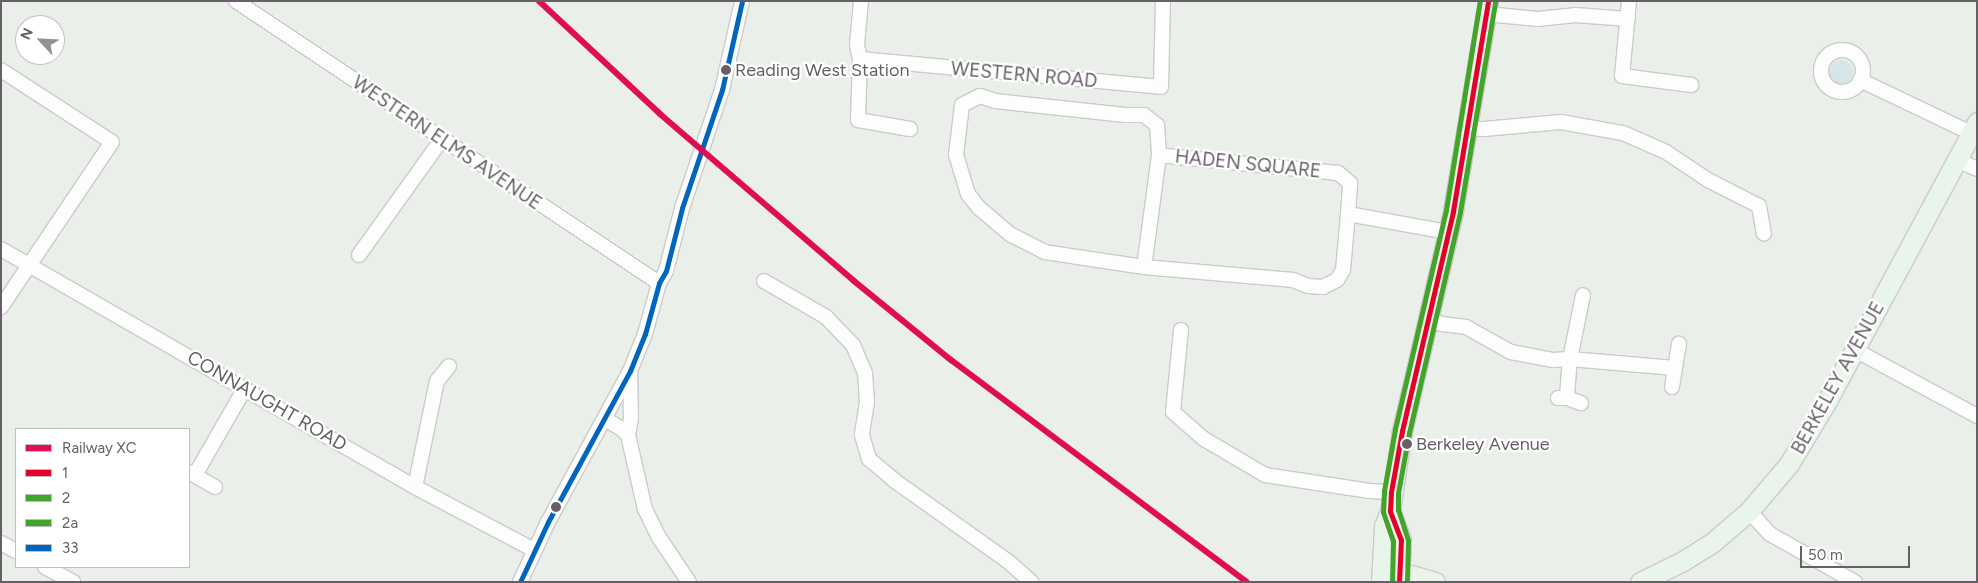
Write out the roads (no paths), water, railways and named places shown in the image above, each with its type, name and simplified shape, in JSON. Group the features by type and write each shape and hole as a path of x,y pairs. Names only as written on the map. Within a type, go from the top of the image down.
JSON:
{"main road":[{"path":"1436,582 1390,579 1384,526 1390,511 1391,492 1402,431 1448,232 1468,128 1487,8"},
{"name":"BERKELEY AVENUE","path":"1640,582 1683,561 1714,542 1749,511 1789,464 1855,350 1974,128"}],"street":[{"name":"WESTERN ELMS AVENUE","path":"236,1 659,283"},
{"path":"520,582 534,550 630,371 648,325 659,283 666,271 682,208 722,90 742,1"},
{"path":"861,1 857,45 860,59 858,120 910,129"},
{"name":"WESTERN ROAD","path":"860,59 1160,87 1162,1"},
{"path":"1629,1 1622,76 1691,85"},
{"path":"1487,8 1538,19 1575,15 1628,19"},
{"path":"1,70 112,142 1,307"},
{"path":"1860,80 1974,128"},
{"path":"1144,267 1045,252 1011,235 979,208 968,194 956,155 962,105 980,96 995,101 1125,115 1144,115 1157,125 1159,155"},
{"path":"1468,128 1484,130 1561,122 1623,133 1666,152 1708,180 1759,206 1764,234"},
{"path":"358,255 442,140"},
{"name":"HADEN SQUARE","path":"1159,155 1338,173 1350,182 1343,270 1337,280 1323,287 1308,286 1293,280 1144,267 1159,155"},
{"path":"1957,160 1977,170"},
{"path":"1348,214 1448,232"},
{"name":"CONNAUGHT ROAD","path":"1,250 415,487 534,550"},
{"path":"764,281 826,317 853,345 865,373 867,402 862,435 869,459 895,481 1009,562 1031,582"},
{"path":"1581,403 1563,398 1583,295"},
{"path":"1429,319 1442,324 1466,327 1511,352 1553,360 1570,359 1675,368"},
{"path":"1181,330 1173,412 1204,439 1265,475 1370,491 1391,492"},
{"path":"1672,387 1679,344"},
{"path":"1855,350 1977,416"},
{"path":"415,487 437,380 449,366"},
{"path":"630,371 631,418 628,435 645,509 658,536 688,582"},
{"path":"215,487 192,473 245,388"},
{"path":"605,419 628,435"},
{"path":"1749,511 1770,534 1855,582"},
{"path":"1,543 15,550"},
{"path":"47,568 73,582"}],"rail line":[{"name":"XC","path":"539,1 660,114 854,281 951,360 1247,582"}],"place":[{"name":"Reading West Station","path":"726,70"},
{"name":"Berkeley Avenue","path":"1407,444"}]}
